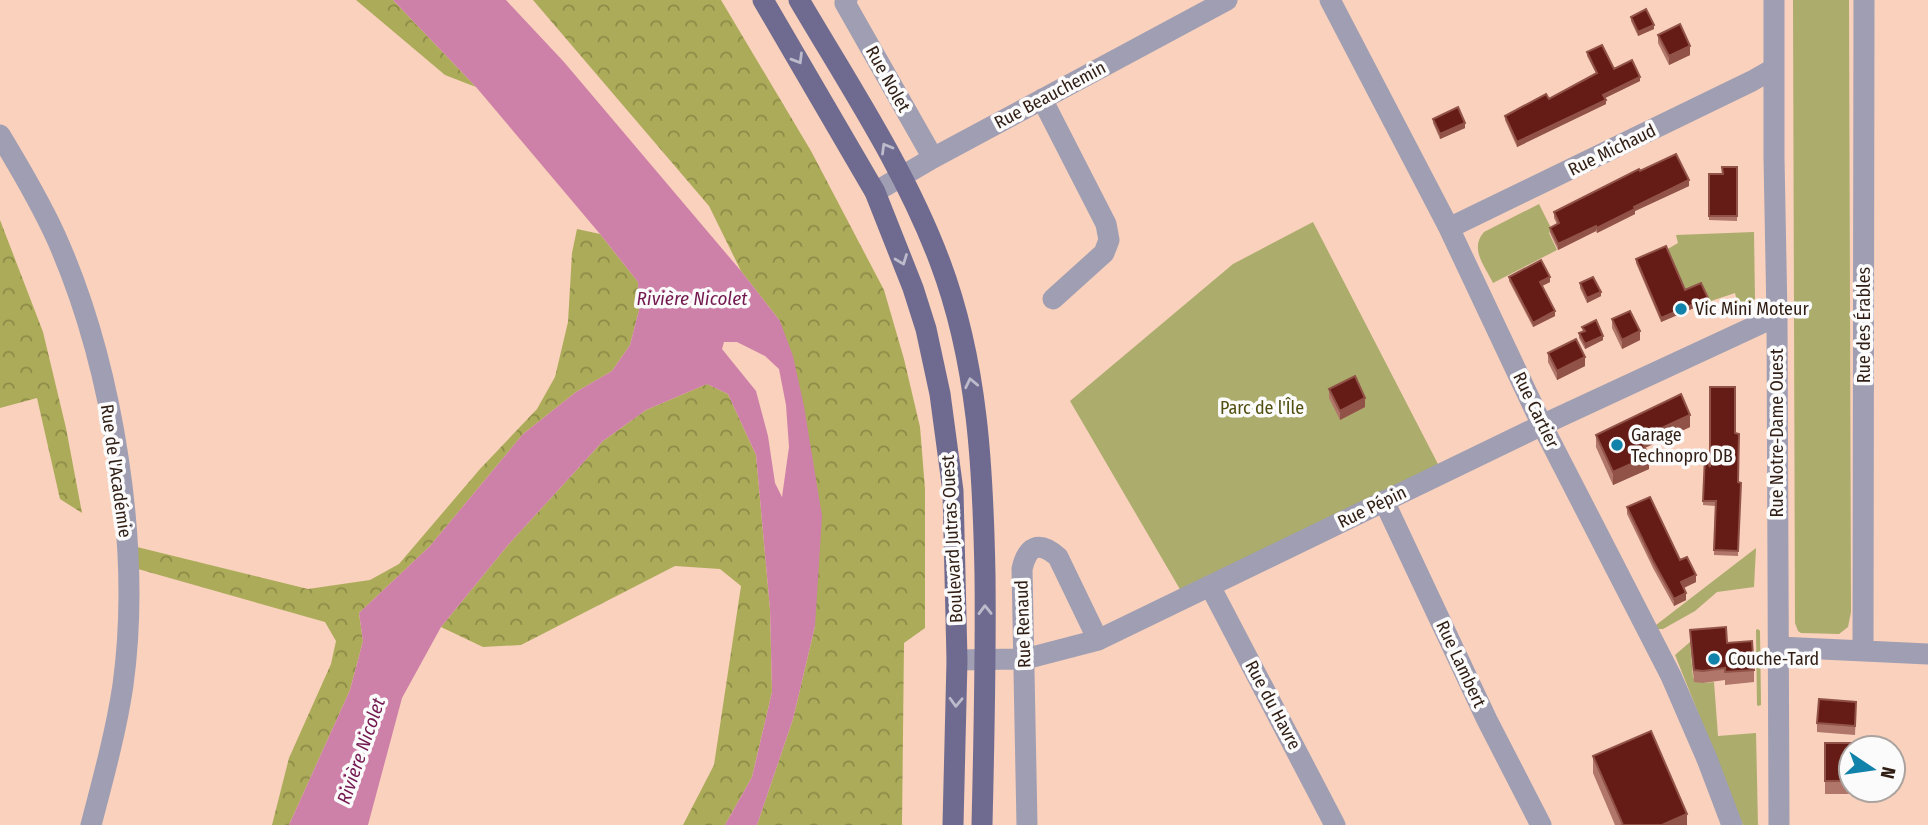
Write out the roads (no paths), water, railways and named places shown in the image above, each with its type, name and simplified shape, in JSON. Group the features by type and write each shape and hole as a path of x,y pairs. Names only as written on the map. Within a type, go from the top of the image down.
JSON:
{"main road":[{"name":"Boulevard Jutras Ouest","path":"763,0 875,192 913,288 926,329 940,394 953,491 957,660 953,825"},
{"name":"Boulevard Jutras Ouest","path":"799,0 902,176 940,262 956,312 973,391 984,500 986,659 982,825"}],"street":[{"name":"Rue Nolet","path":"846,0 845,3 933,158"},
{"name":"Rue Beauchemin","path":"875,192 1227,0"},
{"name":"Rue Cartier","path":"1330,0 1449,228 1542,425 1671,676 1732,825"},
{"name":"Rue Notre-Dame Ouest","path":"1774,0 1779,825"},
{"name":"Rue des Érables","path":"1863,650 1864,0"},
{"name":"Rue Michaud","path":"1449,228 1773,69"},
{"path":"1042,99 1106,224 1109,240 1104,253 1053,299"},
{"name":"Rue de l'Académie","path":"0,135 55,236 86,314 107,400 117,460 127,563 127,644 123,685 91,825"},
{"name":"Rue Pépin","path":"957,660 1025,659 1098,640 1542,425 1777,316"},
{"name":"Rue Lambert","path":"1384,502 1487,720 1541,825"},
{"name":"Rue Renaud","path":"1027,825 1022,569 1025,555 1032,548 1050,549 1058,556 1098,640"},
{"name":"Rue du Havre","path":"1210,586 1335,825"},
{"path":"1779,648 1928,654"}],"water":[{"name":"Rivière Nicolet","path":"393,0 506,0 564,62 780,321 793,356 804,406 822,516 815,626 793,719 757,825 725,825 752,777 772,692 770,609 756,455 728,394 707,384 646,410 603,441 508,545 441,627 402,698 368,825 289,825 350,690 363,641 359,613 430,546 523,434 576,392 612,371 630,345 639,310 638,282 476,87","holes":["724,342 737,342 765,356 779,369 786,405 789,447 782,497 775,483 768,436 756,391 722,349"]}],"place":[{"name":"Vic Mini Moteur","path":"1681,309"},
{"name":"Garage Technopro DB","path":"1617,445"},
{"name":"Couche-Tard","path":"1714,659"}],"park label":[{"name":"Parc de l'Île","path":"1262,408"}]}
